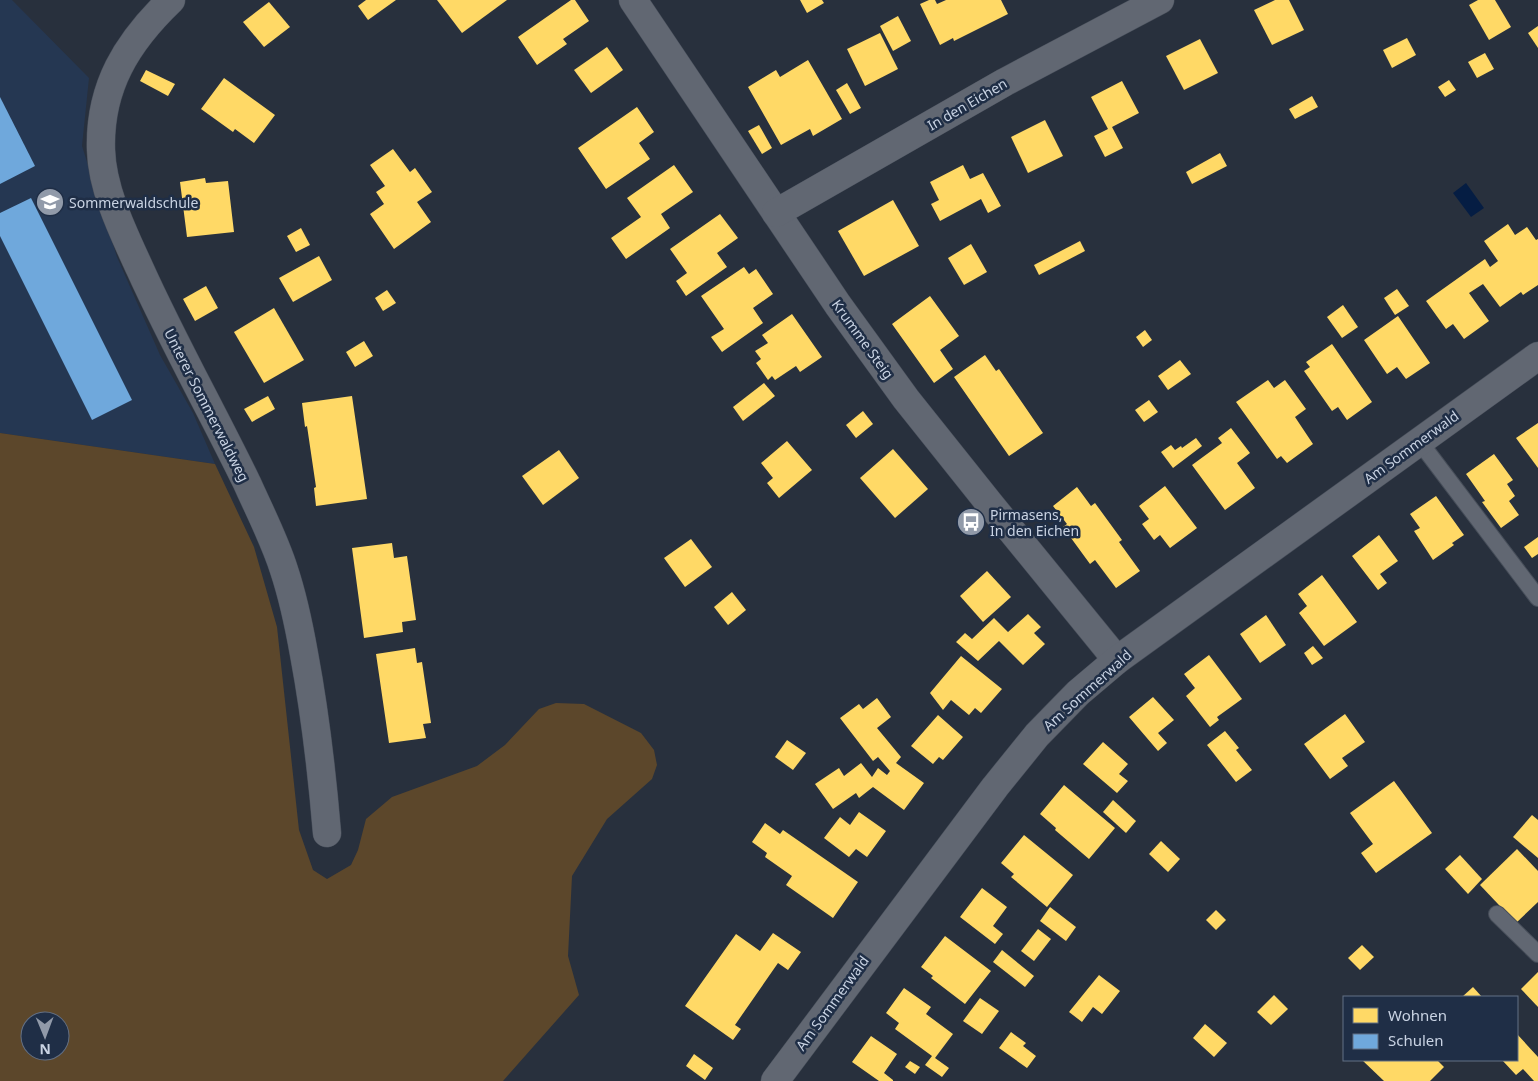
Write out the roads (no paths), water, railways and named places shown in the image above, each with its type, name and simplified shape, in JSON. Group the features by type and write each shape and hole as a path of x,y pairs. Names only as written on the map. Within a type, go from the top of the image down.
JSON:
{"street":[{"name":"Unterer Sommerwaldweg","path":"171,0 153,18 125,54 108,90 102,124 101,152 107,184 118,222 154,301 233,455 261,514 284,570 299,626 310,687 320,758 327,833"},
{"name":"Krumme Steig","path":"633,0 838,305 906,399 1117,660"},
{"name":"In den Eichen","path":"776,213 1005,82 1160,0"},
{"name":"Am Sommerwald","path":"775,1081 929,872 1001,780 1037,735 1078,694 1117,660 1538,356"}],"lane":[{"path":"1419,441 1538,598"},
{"path":"1497,914 1538,954"}],"place":[{"name":"Sommerwaldschule","path":"50,202"},
{"name":"Pirmasens, In den Eichen","path":"971,522"}]}
